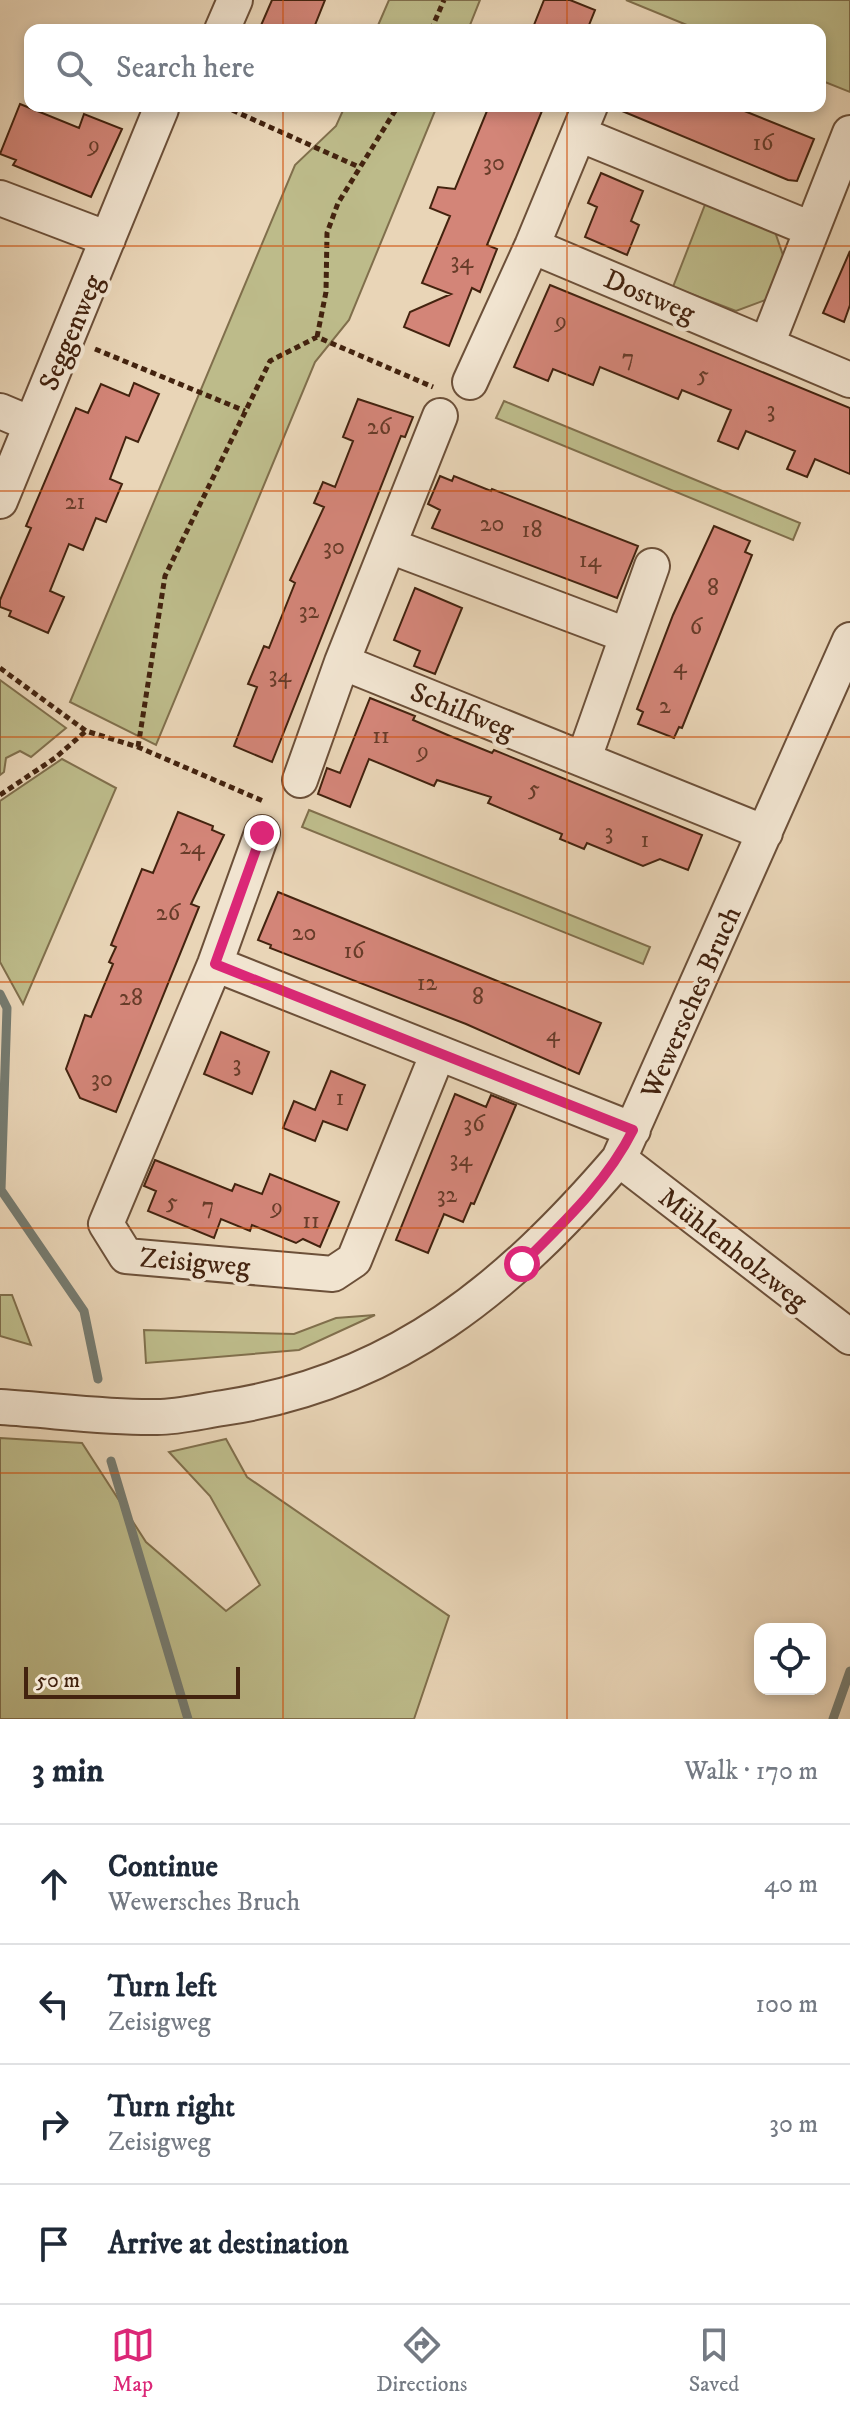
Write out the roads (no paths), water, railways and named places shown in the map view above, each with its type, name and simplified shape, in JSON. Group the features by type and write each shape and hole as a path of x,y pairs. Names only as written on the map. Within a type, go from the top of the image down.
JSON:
{"street":[{"path":"225,24 235,0"},
{"name":"Seggenweg","path":"0,501 15,418 69,339 160,112"},
{"path":"300,780 342,662 452,397 532,246 584,120 811,229"},
{"path":"767,344 850,133"},
{"name":"Seggenweg","path":"0,198 108,239"},
{"name":"Dostweg","path":"532,246 850,380"},
{"path":"390,546 626,635"},
{"path":"584,758 652,566"},
{"name":"Wewersches Bruch","path":"0,1407 159,1418 267,1401 363,1369 437,1329 522,1264 565,1221 626,1144 850,640"},
{"name":"Schilfweg","path":"342,662 765,833"},
{"name":"Zeisigweg","path":"263,818 215,964 106,1224 126,1256 333,1274 354,1260 438,1053"},
{"path":"215,964 438,1053 626,1144"},
{"name":"Mühlenholzweg","path":"626,1144 850,1337"}],"waterway":[{"path":"0,994 7,1008 1,1190 84,1311 98,1379"},
{"path":"111,1461 188,1719"},
{"path":"833,1719 850,1671"}]}
